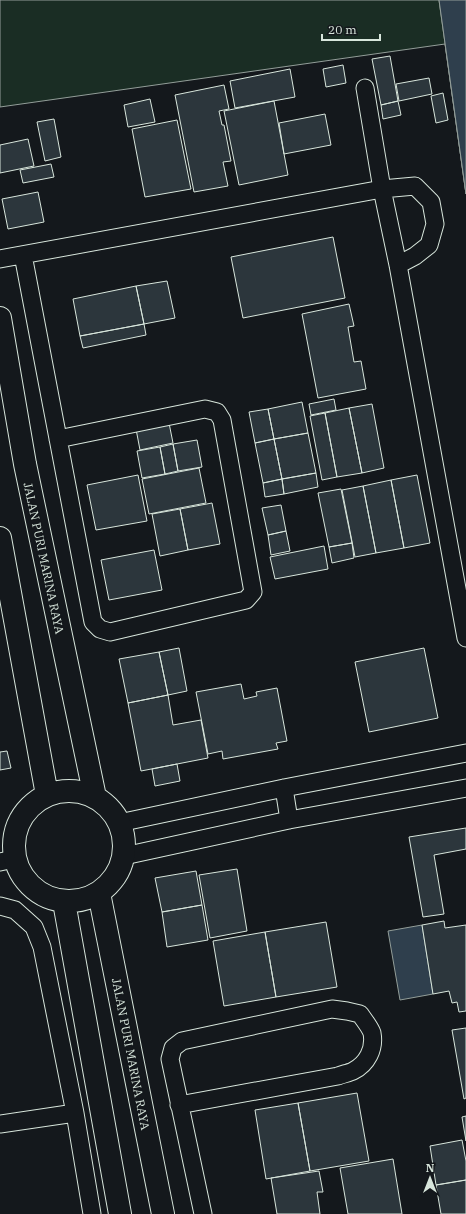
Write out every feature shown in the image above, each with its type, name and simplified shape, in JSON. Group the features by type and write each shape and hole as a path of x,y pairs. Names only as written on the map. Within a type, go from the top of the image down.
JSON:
{"street":[{"path":"365,88 382,189 398,266 466,638"},
{"path":"0,259 382,189 415,186 431,202 435,224 429,245 415,256 398,266"},
{"path":"23,255 58,439 93,622 100,629 110,632 246,600 253,592 222,420 217,412 206,409 58,439"},
{"name":"JALAN PURI MARINA RAYA","path":"0,318 25,464 95,797"},
{"path":"0,538 47,795"},
{"path":"119,822 466,753"},
{"path":"284,788 289,820"},
{"path":"124,856 289,820 466,788"},
{"path":"63,791 79,792 95,797 109,808 119,822 124,839 124,856 119,870 111,883 99,893 82,900 64,902 47,898 32,888 7,861 19,821 31,806 47,795 63,791"},
{"name":"JALAN PURI MARINA RAYA","path":"99,893 163,1214"},
{"path":"64,902 120,1214"},
{"path":"0,906 15,910 34,927 42,947 75,1113 92,1214"},
{"path":"179,1105 338,1076 353,1071 363,1064 370,1054 372,1041 371,1032 360,1014 347,1010 332,1009 182,1041 173,1048 170,1058 179,1105 203,1214"},
{"path":"0,1124 75,1113"}],"green space":[{"path":"0,0 439,0 466,194 445,44 0,107"}],"water":[{"path":"439,0 466,0 466,194"},
{"path":"422,925 433,994 400,1000 388,931"}],"building":[{"path":"390,56 398,101 381,105 372,59"},
{"path":"343,65 346,83 326,87 323,69"},
{"path":"290,69 295,97 235,108 230,81"},
{"path":"429,78 432,94 399,101 396,84"},
{"path":"224,85 229,109 219,111 222,125 224,125 231,161 223,162 228,186 194,192 175,95"},
{"path":"443,93 448,120 436,123 431,96"},
{"path":"150,99 155,122 128,127 124,105"},
{"path":"274,101 288,175 239,185 224,111"},
{"path":"398,101 401,115 383,119 381,105"},
{"path":"325,114 331,145 284,154 279,123"},
{"path":"54,119 61,157 45,161 37,122"},
{"path":"177,120 191,189 145,197 132,129"},
{"path":"28,139 34,166 0,173 0,145"},
{"path":"51,164 54,177 23,183 20,170"},
{"path":"38,192 44,222 8,229 2,199"},
{"path":"333,237 345,298 243,318 231,257"},
{"path":"167,281 175,318 144,324 136,286"},
{"path":"136,286 144,324 80,336 73,299"},
{"path":"349,304 354,326 348,327 354,362 361,361 366,389 318,398 302,314"},
{"path":"144,324 146,335 83,348 80,336"},
{"path":"334,399 336,410 311,415 309,404"},
{"path":"302,402 308,433 274,439 268,409"},
{"path":"372,404 384,468 362,473 349,408"},
{"path":"349,408 362,473 337,477 325,413"},
{"path":"268,409 274,439 255,443 249,412"},
{"path":"325,413 337,477 322,480 310,416"},
{"path":"169,423 173,443 140,450 136,429"},
{"path":"308,433 316,473 282,479 274,439"},
{"path":"274,439 282,479 263,483 255,443"},
{"path":"197,440 202,467 178,471 173,444"},
{"path":"173,444 178,471 165,474 160,447"},
{"path":"160,447 165,474 142,478 137,451"},
{"path":"199,468 206,503 149,514 142,479"},
{"path":"316,473 318,487 284,494 282,479"},
{"path":"138,475 147,521 96,530 87,485"},
{"path":"417,475 430,543 404,548 391,480"},
{"path":"282,479 284,494 265,497 263,483"},
{"path":"391,480 404,548 376,553 363,486"},
{"path":"363,486 376,553 355,557 342,490"},
{"path":"341,489 352,543 329,547 318,493"},
{"path":"212,503 220,544 188,550 180,509"},
{"path":"281,505 286,531 268,535 262,508"},
{"path":"180,509 188,550 160,556 152,514"},
{"path":"286,531 290,551 271,555 268,535"},
{"path":"352,543 354,558 332,563 329,547"},
{"path":"324,546 328,569 275,579 270,557"},
{"path":"154,550 162,590 109,600 101,560"},
{"path":"179,648 187,691 168,695 159,652"},
{"path":"424,648 438,718 369,732 355,662"},
{"path":"159,652 168,695 128,703 119,659"},
{"path":"241,684 244,699 257,696 256,692 277,688 287,741 276,743 278,749 223,759 222,751 208,754 196,692"},
{"path":"168,695 173,725 201,720 208,758 141,771 128,703"},
{"path":"7,751 11,768 0,770 0,752"},
{"path":"177,764 180,781 155,786 152,769"},
{"path":"466,828 466,849 434,855 444,914 423,917 409,837"},
{"path":"237,869 247,931 210,938 199,875"},
{"path":"196,871 202,905 162,912 155,878"},
{"path":"202,905 208,940 167,947 162,912"},
{"path":"444,921 445,928 466,925 466,1011 459,1012 457,1002 452,1003 449,991 433,994 422,925"},
{"path":"326,922 337,987 276,997 265,932"},
{"path":"265,932 276,997 224,1006 213,941"},
{"path":"466,1028 466,1098 464,1099 452,1030"},
{"path":"357,1093 369,1161 310,1171 298,1103"},
{"path":"298,1103 310,1171 266,1179 255,1110"},
{"path":"466,1116 466,1141 462,1117"},
{"path":"462,1140 466,1161 466,1180 436,1185 430,1146"},
{"path":"393,1159 402,1214 348,1214 340,1168"},
{"path":"319,1171 323,1192 317,1192 320,1214 277,1214 271,1178"},
{"path":"466,1180 466,1214 441,1214 436,1185"}]}
